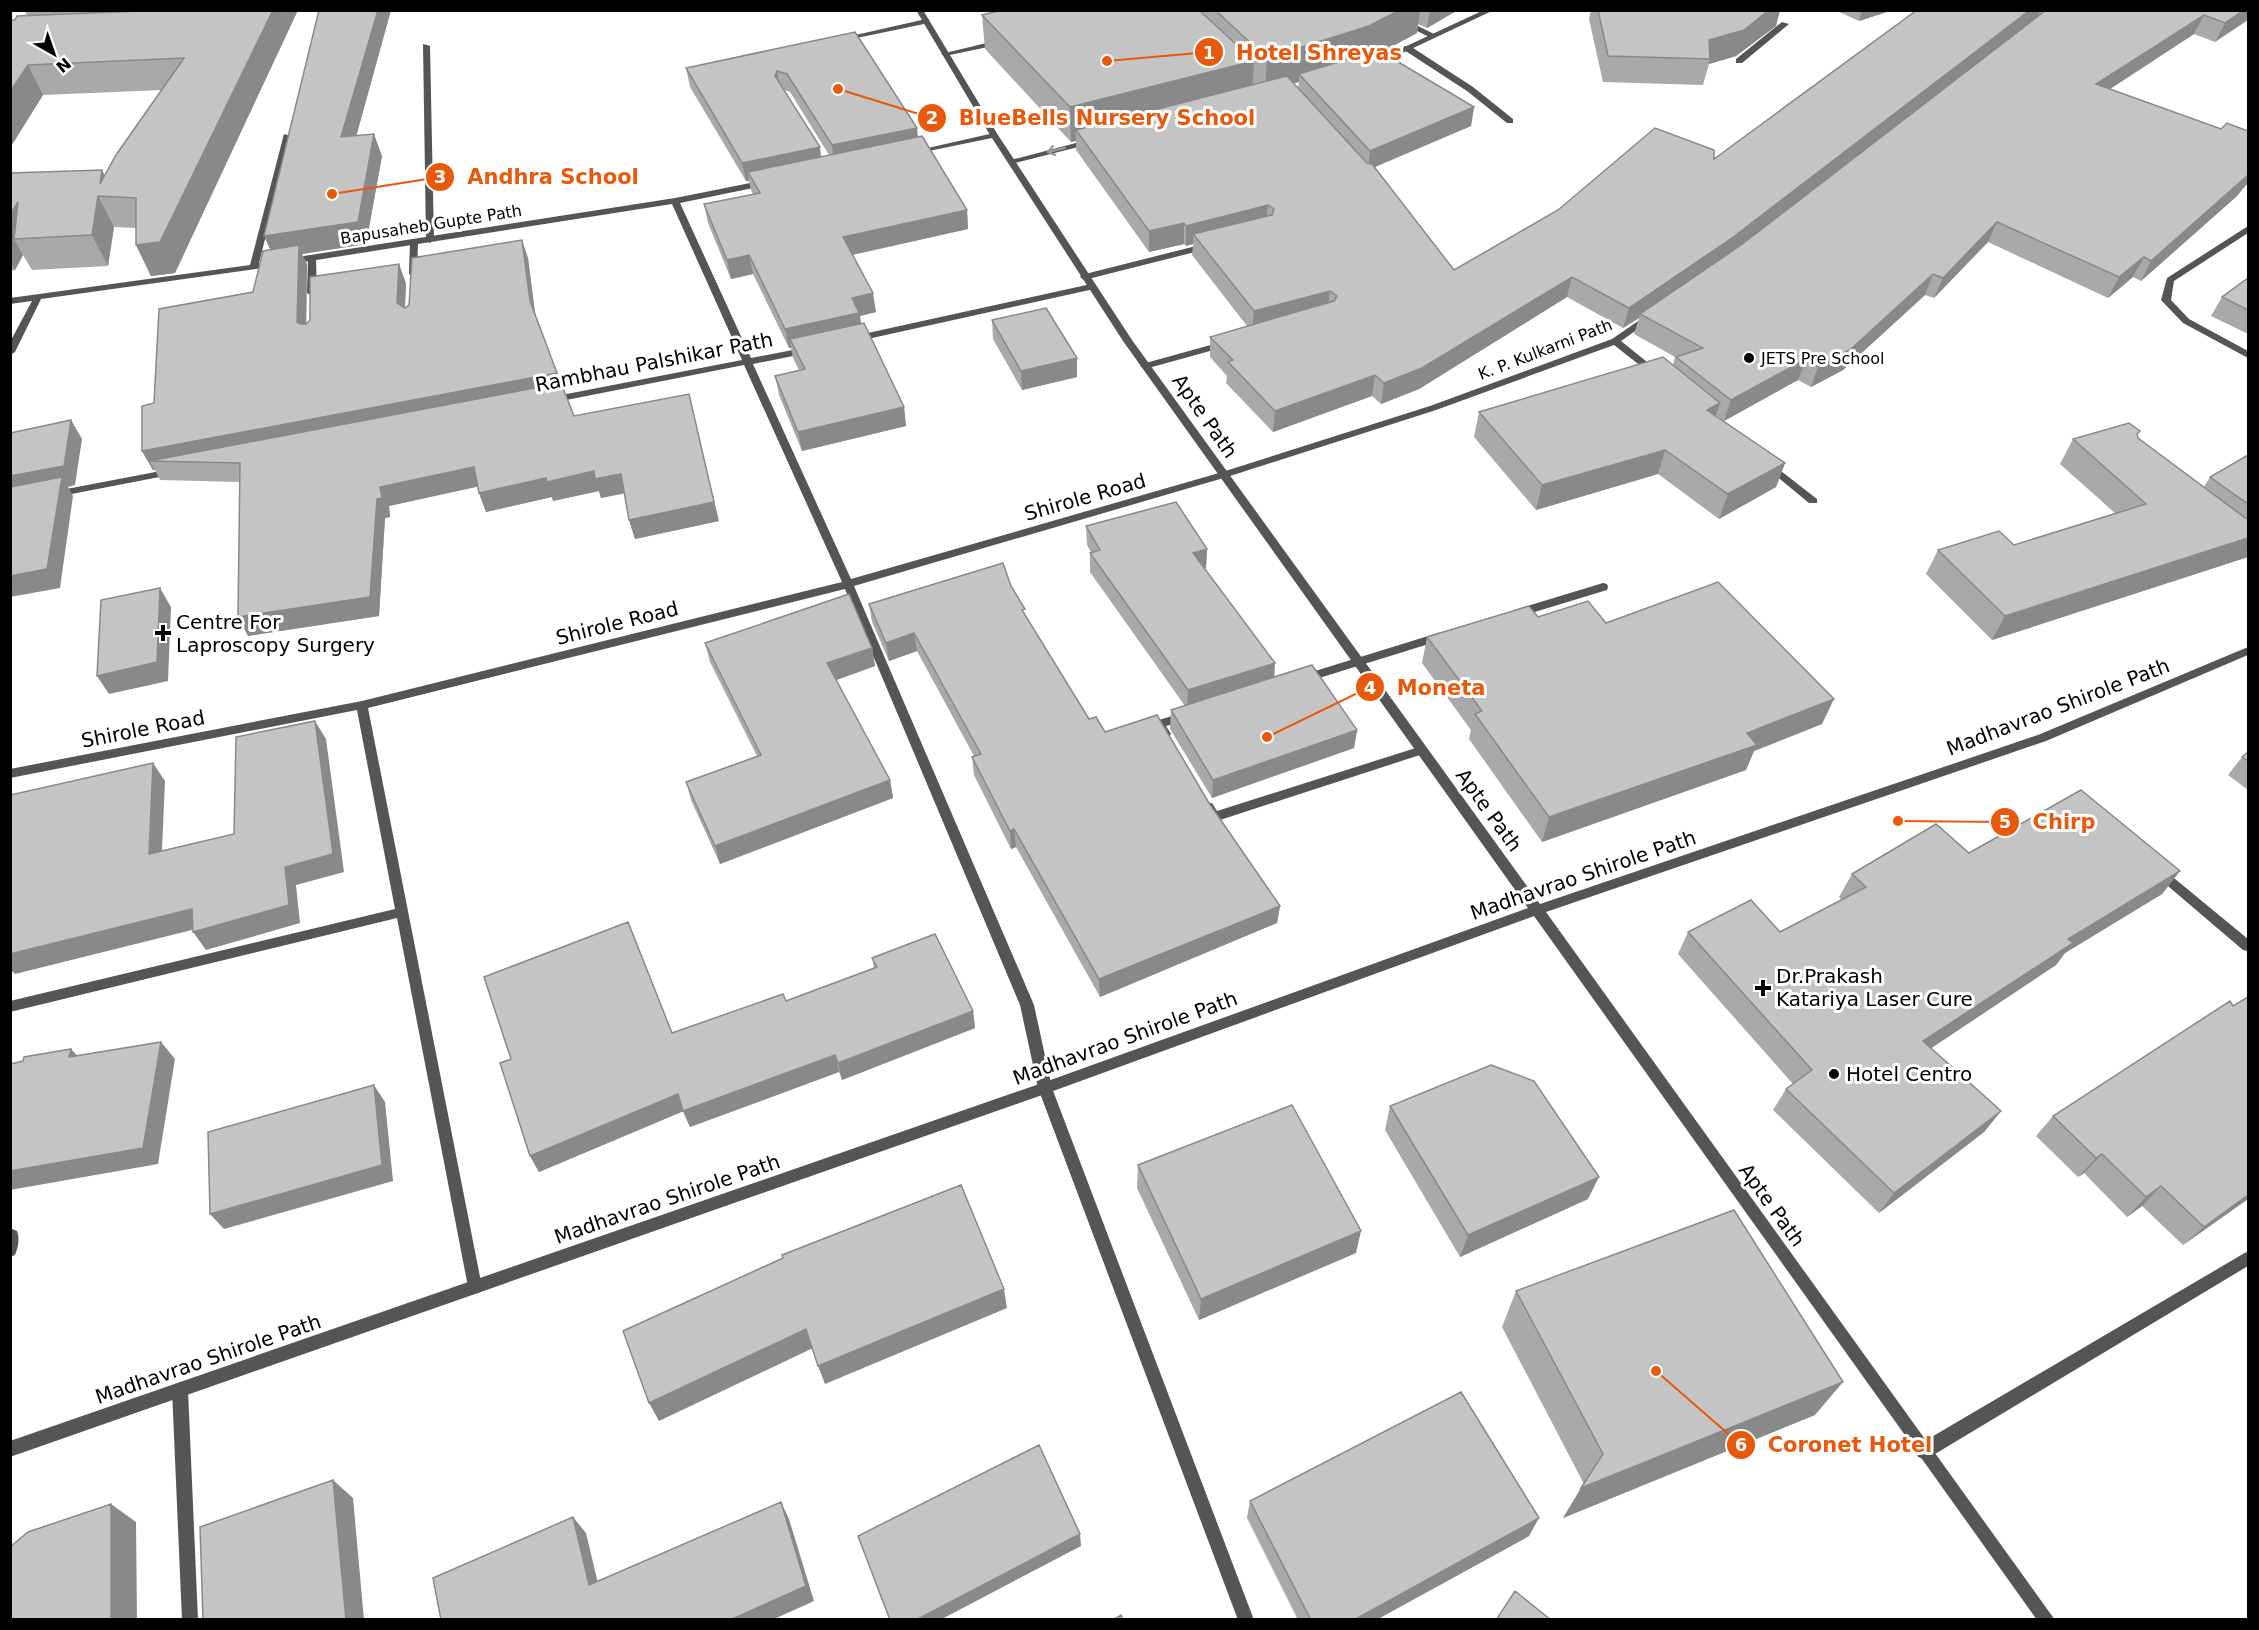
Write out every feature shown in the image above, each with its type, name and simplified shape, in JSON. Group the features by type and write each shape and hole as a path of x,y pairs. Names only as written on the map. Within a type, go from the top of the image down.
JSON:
{"street":[{"path":"1379,10 1434,36"},
{"path":"1362,67 1491,10"},
{"path":"836,40 922,16"},
{"name":"Apte Path","path":"922,16 1087,282 1145,366 2047,1620"},
{"path":"1739,61 1785,24 1775,21"},
{"path":"945,54 1012,39"},
{"path":"426,46 430,240"},
{"path":"1407,48 1470,89 1510,121"},
{"path":"901,154 994,135"},
{"path":"254,267 287,136"},
{"path":"1011,161 1103,138"},
{"name":"Bapusaheb Gupte Path","path":"10,301 37,299 430,240 675,201 776,180"},
{"path":"675,201 848,584 1027,1005 1045,1088 1246,1620"},
{"path":"2248,229 2170,280 2166,300 2186,321 2248,355"},
{"path":"412,288 414,242"},
{"path":"840,342 1087,282 1221,243"},
{"path":"312,258 312,304"},
{"path":"402,279 413,277"},
{"path":"312,292 323,290"},
{"path":"10,352 37,299"},
{"name":"K. P. Kulkarni Path","path":"1223,475 1433,408 1615,341 1663,308"},
{"path":"1145,366 1237,341"},
{"path":"1615,341 1660,377"},
{"name":"Rambhau Palshikar Path","path":"538,402 817,347"},
{"path":"1759,457 1813,501"},
{"path":"46,496 186,469"},
{"name":"Shirole Road","path":"10,774 362,705 848,584 1223,475"},
{"path":"1502,617 1603,587"},
{"path":"1294,682 1458,631"},
{"name":"Madhavrao Shirole Path","path":"10,1449 1045,1088 1537,910 2042,738 2248,651"},
{"path":"362,705 475,1287"},
{"path":"1172,745 1160,724 1193,714"},
{"path":"1202,796 1214,817 1422,750"},
{"path":"2149,864 2248,946"},
{"path":"10,1007 402,912"},
{"path":"1924,1450 2248,1258"},
{"path":"180,1390 190,1620"}],"building":[{"path":"165,10 273,10 160,242 136,245 136,198 98,196 92,235 14,239 18,202 10,215 10,173 102,170 100,184 116,155 184,58 28,65 10,92 10,20 15,20 17,16"},
{"path":"319,10 378,10 341,137 374,134 358,222 264,236"},
{"path":"1002,10 1199,10 1254,61 1070,107 982,15"},
{"path":"1215,10 1400,10 1369,26 1267,58"},
{"path":"1598,10 1769,10 1744,30 1709,40 1710,59 1608,56"},
{"path":"1917,10 2030,10 1732,238 1629,308 1572,277 1422,368 1384,383 1375,375 1275,411 1228,362 1233,360 1210,337 1334,301 1337,296 1330,291 1254,311 1193,234 1272,215 1274,209 1268,205 1186,226 1184,223 1149,231 1076,130 1287,76 1367,163 1372,164 1454,270 1558,210 1655,128 1714,150 1714,159"},
{"path":"2046,10 2244,10 2225,23 2204,15 2096,84 2221,129 2227,123 2248,131 2248,175 2151,261 2144,257 2119,277 1997,222 1943,278 1933,274 1851,349 1818,367 1806,359 1731,400 1676,357 1703,348 1640,314 1741,245"},
{"path":"855,32 917,128 832,145 787,74 777,71 775,76 820,147 742,163 686,68"},
{"path":"1378,50 1474,107 1370,151 1299,74"},
{"path":"922,136 967,210 843,237 873,293 852,298 859,313 785,329 749,255 727,260 704,204 760,193 748,172"},
{"path":"522,240 530,301 557,373 142,451 142,406 154,403 159,309 253,292 263,251 299,245 297,322 306,324 310,320 310,277 399,264 397,303 405,308 409,305 412,258"},
{"path":"2248,278 2248,310 2222,297"},
{"path":"1046,308 1077,358 1021,371 992,320"},
{"path":"864,323 904,407 798,432 775,376 805,369 790,339"},
{"path":"1663,357 1720,403 1707,410 1785,463 1728,494 1665,450 1542,485 1479,412"},
{"path":"561,383 574,416 689,394 714,502 629,520 621,474 595,479 594,471 547,482 546,478 479,493 474,467 380,487 382,498 377,499 370,597 238,617 240,463 149,461"},
{"path":"71,420 64,466 10,476 10,433"},
{"path":"2129,423 2140,431 2137,434 2138,438 2248,520 2248,538 2005,616 1938,550 1999,531 2014,545 2146,504 2073,439"},
{"path":"2248,455 2248,504 2210,477"},
{"path":"62,477 47,569 10,576 10,487"},
{"path":"1176,502 1207,549 1193,553 1275,663 1188,690 1090,553 1100,550 1086,526"},
{"path":"1003,563 1011,586 1025,609 1022,610 1089,719 1096,717 1105,732 1157,715 1209,803 1280,906 1099,979 1014,829 1010,831 972,757 981,754 914,633 886,643 869,604"},
{"path":"1718,582 1834,699 1747,733 1757,745 1549,817 1475,714 1482,711 1427,637 1529,606 1538,617 1588,601 1606,623"},
{"path":"160,588 157,662 97,676 101,600"},
{"path":"849,594 872,648 827,663 890,780 715,846 686,782 761,755 705,643"},
{"path":"1312,665 1357,730 1213,780 1171,710"},
{"path":"315,721 333,854 285,867 289,905 193,932 192,909 10,954 10,795 153,763 149,854 234,834 236,737"},
{"path":"2248,752 2248,761 2242,757"},
{"path":"2081,790 2180,871 2068,939 2073,943 1923,1041 2001,1111 1894,1193 1786,1089 1812,1070 1688,932 1751,900 1780,932 1866,887 1852,874 1936,824 1969,853"},
{"path":"628,922 672,1033 783,994 786,1001 877,967 872,958 935,934 973,1011 838,1063 835,1055 683,1111 678,1094 530,1156 500,1063 511,1059 484,977"},
{"path":"2248,997 2248,1195 2204,1227 2161,1186 2146,1197 2102,1154 2096,1158 2053,1116 2230,1001 2233,1006"},
{"path":"161,1042 143,1148 10,1171 10,1064 23,1061 24,1057 71,1049 69,1057"},
{"path":"1491,1065 1534,1081 1599,1177 1468,1235 1390,1106"},
{"path":"374,1085 382,1165 210,1214 208,1132"},
{"path":"1292,1105 1361,1231 1201,1299 1138,1165"},
{"path":"961,1185 1004,1289 818,1366 806,1329 649,1403 623,1331 783,1258 782,1255"},
{"path":"1734,1210 1843,1382 1581,1488 1603,1454 1516,1291"},
{"path":"1461,1392 1539,1518 1354,1620 1311,1620 1250,1501"},
{"path":"1039,1445 1080,1534 916,1620 890,1620 858,1536"},
{"path":"333,1480 346,1620 203,1620 200,1527"},
{"path":"781,1502 806,1586 730,1620 441,1620 433,1578 573,1517 589,1585"},
{"path":"111,1504 111,1620 10,1620 10,1547 28,1532"},
{"path":"1515,1591 1551,1620 1496,1620"},
{"path":"1121,1615 1123,1620 1113,1620"}],"place":[{"name":"Hotel Shreyas","path":"1107,61"},
{"name":"BlueBells Nursery School","path":"838,89"},
{"name":"Andhra School","path":"332,194"},
{"name":"JETS Pre School","path":"1749,358"},
{"name":"Centre For Laproscopy Surgery","path":"163,633"},
{"name":"Moneta","path":"1267,737"},
{"name":"Chirp","path":"1898,821"},
{"name":"Dr.Prakash Katariya Laser Cure","path":"1763,988"},
{"name":"Hotel Centro","path":"1834,1074"},
{"name":"Coronet Hotel","path":"1656,1371"}]}
